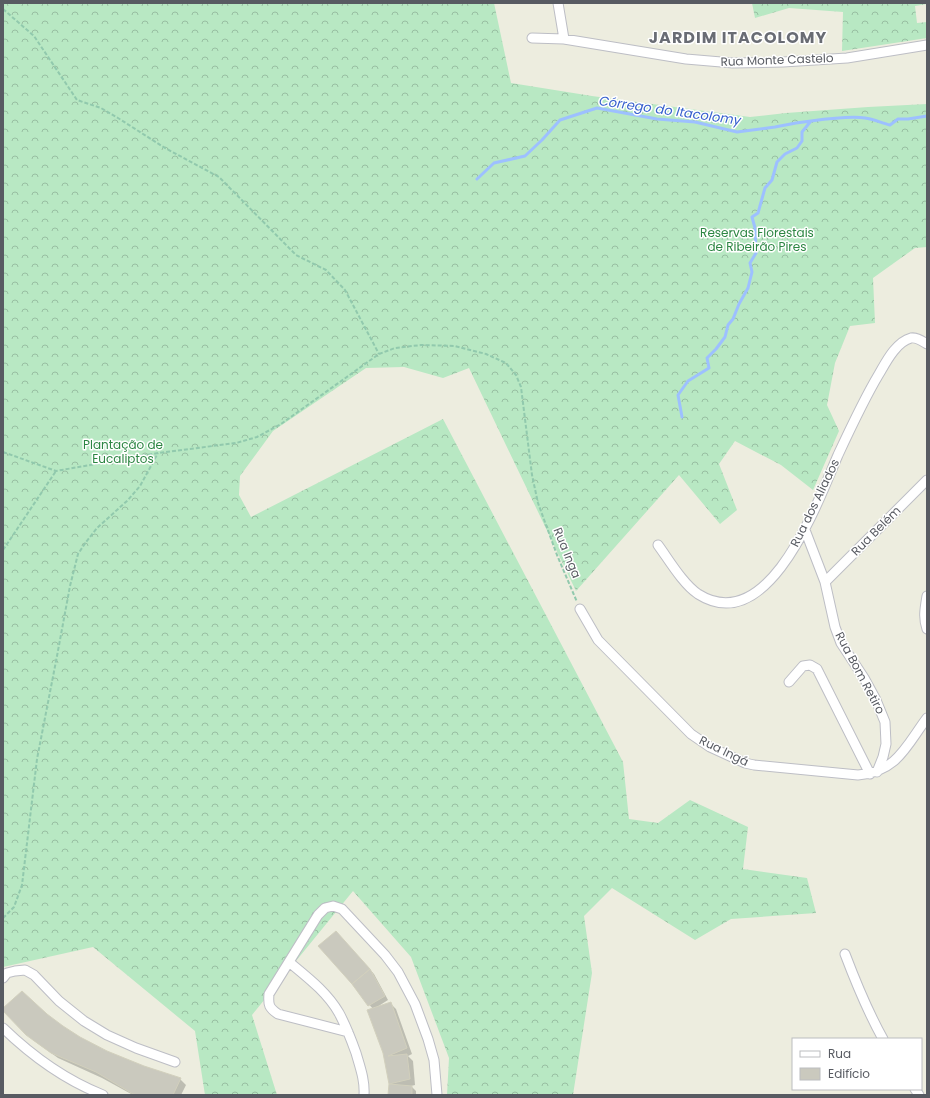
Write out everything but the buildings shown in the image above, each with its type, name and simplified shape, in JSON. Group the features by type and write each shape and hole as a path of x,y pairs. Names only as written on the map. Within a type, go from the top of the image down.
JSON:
{"street":[{"path":"558,3 564,39"},
{"name":"Rua Monte Castelo","path":"532,38 564,39 686,59 733,63 847,58 927,45"},
{"name":"Rua dos Aliados","path":"658,545 684,580 698,594 712,601 727,604 744,600 763,588 783,566 805,530 841,449 873,383 891,354 901,344 910,338 918,338 927,344"},
{"name":"Rua Belém","path":"825,582 927,480"},
{"name":"Rua Bom Retiro","path":"805,530 825,582 835,627 841,643 864,678 876,700 885,722 886,744 884,757 873,773"},
{"path":"927,596 924,610 924,622 927,630"},
{"name":"Rua Ingá","path":"580,609 598,640 691,734 710,747 745,763 754,765 858,775 873,773"},
{"path":"789,682 803,666 810,665 817,669 873,773 899,758 927,718"},
{"path":"348,1032 278,1014 271,1009 268,1002 269,994 318,915 325,908 333,906 342,909 385,955 398,972 415,1004 428,1039 434,1060 437,1095"},
{"path":"845,954 860,992 883,1038"},
{"path":"289,962 313,982 338,1012 348,1032 361,1070 365,1088 364,1095"},
{"path":"3,978 7,973 15,970 25,970 34,975 59,1001 84,1020 107,1034 136,1048 175,1062"},
{"path":"3,1028 21,1046 54,1070 86,1088 103,1095"}],"path":[{"path":"3,9 34,36 77,100 101,108 165,148 219,177 296,255 326,270 345,290 379,354"},
{"name":"Rua Inga","path":"56,471 158,453 236,443 257,437 281,424 379,354 395,348 421,345 455,346 486,354 506,363 516,375 521,388 532,475 538,503 557,555 580,609"},
{"path":"3,452 56,471 3,550"},
{"path":"3,918 14,907 22,885 37,759 70,586 78,554 97,528 128,500 140,486 158,453"}],"green space":[{"path":"3,3 494,3 511,83 592,96 750,117 786,113 927,104 927,247 915,248 873,278 875,323 850,326 835,363 827,405 839,431 813,490 781,465 735,441 719,464 737,510 720,524 679,475 576,591 469,368 443,378 404,367 366,368 273,431 240,476 239,495 251,517 443,419 623,762 629,819 658,823 690,800 748,827 743,869 807,878 816,913 731,919 695,940 612,888 584,916 592,973 573,1095 447,1095 449,1058 411,957 353,891 252,1015 277,1095 205,1095 195,1031 93,947 3,967"},
{"path":"752,3 927,3 915,6 917,23 927,22 927,38 842,51 843,12 789,8 755,18"}],"waterway":[{"name":"Córrego do Itacolomy","path":"477,179 494,163 525,156 560,120 597,108 657,119 695,122 737,132 811,121"},
{"name":"Córrego do Itacolomy","path":"682,417 678,395 688,381 709,368 707,358 725,337 728,325 733,319 748,288 752,272 750,263 756,253 755,228 752,217 758,213 765,188 772,180 777,162 785,154 797,148 802,141 802,132 811,121 859,117 890,125 898,119 927,116"}],"district":[{"name":"JARDIM ITACOLOMY","path":"738,37"}],"park label":[{"name":"Reservas Florestais de Ribeirão Pires","path":"757,240"},
{"name":"Plantação de Eucaliptos","path":"123,452"}]}
